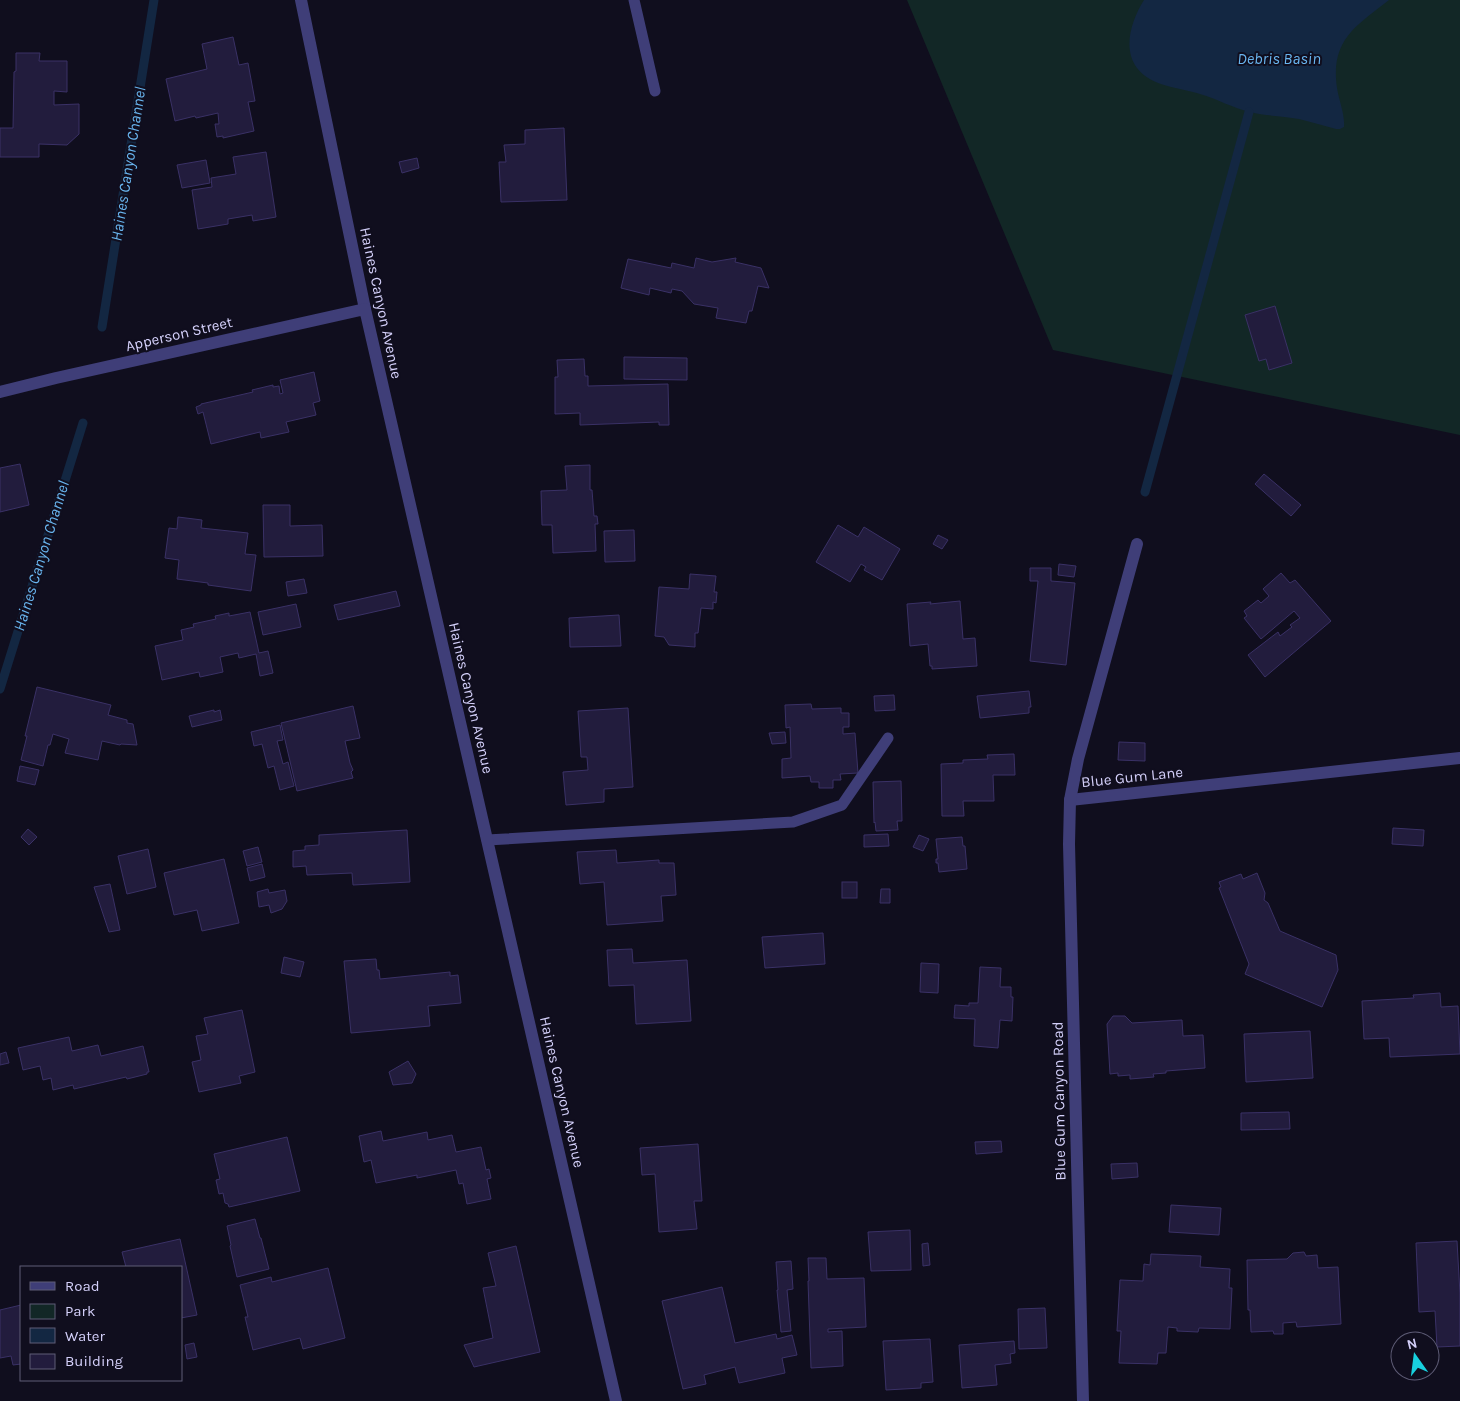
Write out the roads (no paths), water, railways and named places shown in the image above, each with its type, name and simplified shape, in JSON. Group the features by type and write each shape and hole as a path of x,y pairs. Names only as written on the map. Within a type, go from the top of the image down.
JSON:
{"street":[{"name":"Haines Canyon Avenue","path":"301,0 365,309 616,1401"},
{"name":"Apperson Street","path":"0,392 365,309"},
{"name":"Blue Gum Lane","path":"1137,544 1078,759 1070,800 1460,758"},
{"name":"Blue Gum Canyon Road","path":"1070,800 1069,844 1083,1401"}],"lane":[{"path":"634,0 655,91"},
{"path":"487,840 793,822 842,805 888,738"}],"water":[{"name":"Debris Basin","path":"1144,0 1389,0 1356,27 1342,46 1336,72 1344,127 1336,129 1299,119 1250,112 1150,79 1137,68 1130,52 1129,43 1136,16"}],"waterway":[{"name":"Haines Canyon Channel","path":"102,327 154,0"},
{"path":"1145,492 1249,112"},
{"name":"Haines Canyon Channel","path":"0,689 83,423"}]}
